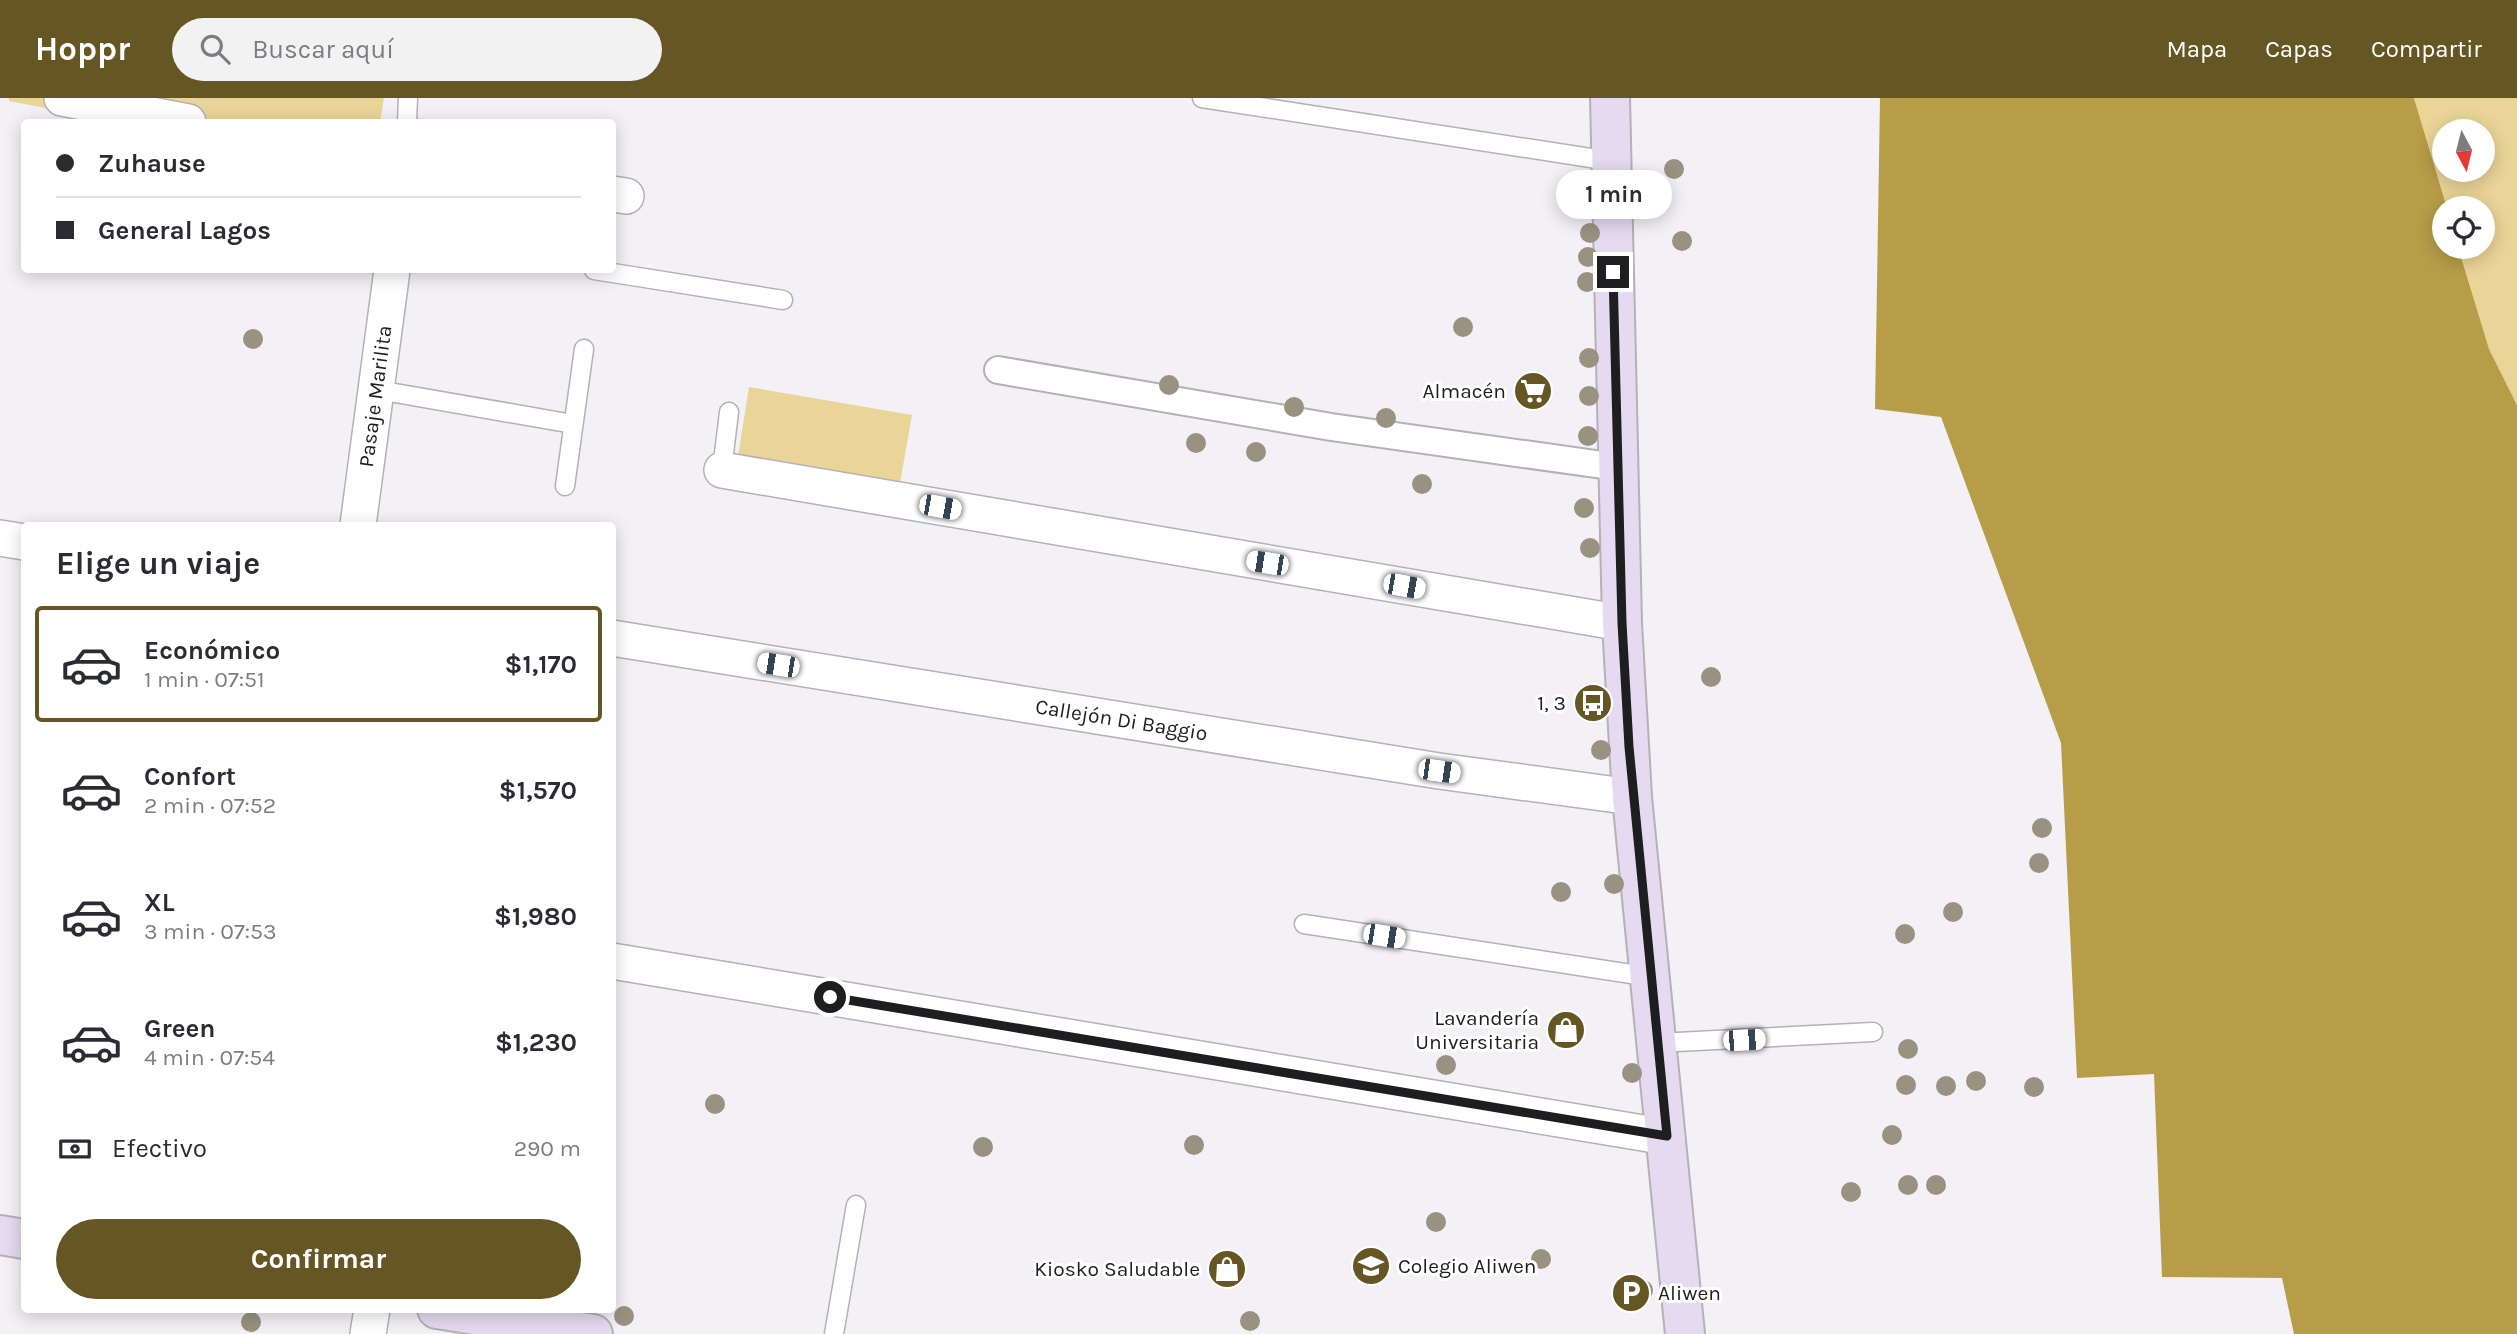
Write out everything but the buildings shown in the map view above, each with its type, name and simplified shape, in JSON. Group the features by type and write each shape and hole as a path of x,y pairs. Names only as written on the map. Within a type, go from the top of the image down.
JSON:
{"main road":[{"path":"1610,98 1617,467 1632,797 1685,1334"},
{"path":"0,1235 21,1238"},
{"path":"462,1313 593,1334"}],"street":[{"path":"62,98 172,119"},
{"name":"Pasaje Marilita","path":"358,522 392,273"},
{"path":"998,370 1331,427 1617,467"},
{"path":"722,470 1622,623"},
{"path":"0,538 21,542"},
{"name":"Callejón Di Baggio","path":"616,639 1425,769 1632,797"},
{"path":"616,962 1667,1136"},
{"path":"368,1334 371,1313"}],"lane":[{"path":"407,119 408,98"},
{"path":"1202,98 1610,161"},
{"path":"613,273 783,300"},
{"path":"565,486 584,349"},
{"path":"378,390 573,424"},
{"path":"722,470 729,412"},
{"path":"1304,924 1651,977"},
{"path":"1657,1043 1873,1032"},
{"path":"834,1334 856,1205"}],"shaded area":[{"path":"9,98 384,98 380,119 102,119 9,101"},
{"path":"1880,98 2414,98 2432,158 2432,182 2439,182 2443,196 2432,196 2432,259 2462,259 2489,349 2517,405 2517,1334 2294,1334 2282,1278 2162,1277 2154,1074 2077,1078 2061,743 1941,417 1875,409"},
{"path":"2414,98 2517,98 2517,405 2489,349 2462,259 2495,259 2495,196 2443,196 2439,182 2496,182 2496,119 2432,119 2432,158"},
{"path":"749,387 912,415 900,483 738,456"}],"place":[{"name":"Almacén","path":"1533,391"},
{"name":"1, 3","path":"1593,703"},
{"name":"Lavandería Universitaria","path":"1566,1030"},
{"name":"Colegio Aliwen","path":"1371,1266"},
{"name":"Kiosko Saludable","path":"1227,1269"},
{"name":"Aliwen","path":"1631,1293"}],"route":[{"path":"830,997 1667,1136 1632,797 1622,623 1613,272"}]}
